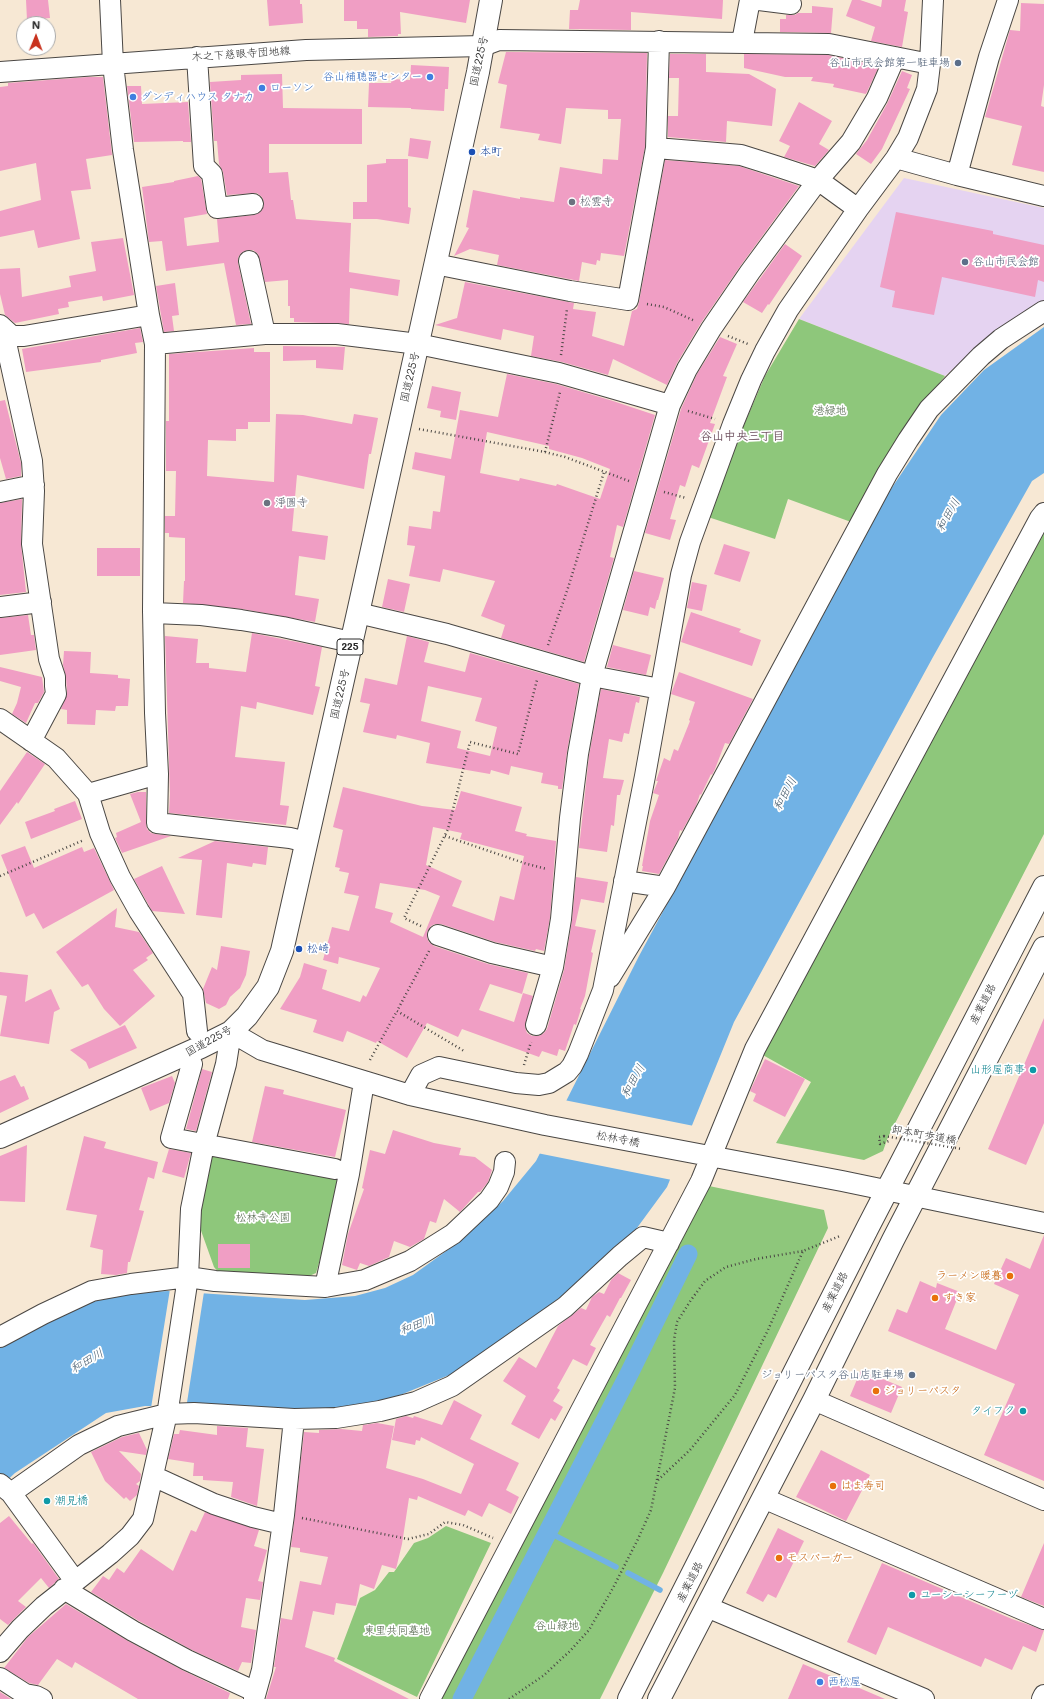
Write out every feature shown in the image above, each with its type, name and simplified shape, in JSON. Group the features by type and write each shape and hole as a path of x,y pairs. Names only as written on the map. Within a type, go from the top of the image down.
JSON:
{"main road":[{"name":"国道225号","path":"0,1137 201,1047 231,1032 247,1016 268,986 282,951 307,842 418,344 483,46 491,0"},
{"name":"産業道路","path":"629,1699 887,1191 1044,887"},
{"path":"659,1699 814,1400 890,1247 1044,948"}],"street":[{"path":"110,0 113,64 123,150 148,315 155,344 153,613 158,774 157,823 290,838 307,842"},
{"path":"742,42 750,0"},
{"path":"759,0 791,4"},
{"path":"603,990 645,776 681,575 690,542 733,424 751,380 788,310 858,208 896,158 908,138 927,89 930,64 933,0"},
{"path":"957,175 989,57 1008,0"},
{"name":"木之下慈眼寺団地線","path":"0,72 306,50 483,46 499,40 829,44 930,64"},
{"path":"435,264 570,291 628,300 656,148 659,41"},
{"path":"197,57 204,166 212,174 217,208 253,204"},
{"path":"536,1025 553,967 561,919 564,873 578,754 592,676 670,405 687,369 711,329 750,272 818,180 851,142 877,98 895,57"},
{"path":"656,148 740,155 818,180 858,208"},
{"path":"896,158 957,175 1044,196"},
{"path":"249,261 266,334"},
{"path":"410,1095 421,1075 439,1067 525,1084 539,1085 549,1083 559,1078 572,1066 603,990 665,887 887,474 908,440 929,409 981,356 1001,339 1044,311"},
{"path":"2,327 12,336 24,336 148,315"},
{"path":"2,327 32,461 34,485 32,544 49,659 54,677 56,694 31,741"},
{"path":"155,344 266,334 337,334 418,344 562,374 670,405"},
{"path":"0,492 34,485"},
{"path":"430,1699 701,1181 755,1048 1044,513"},
{"path":"0,608 41,602"},
{"path":"153,613 201,615 262,623 351,642"},
{"path":"358,613 447,634 592,676 660,689"},
{"path":"0,719 56,758 88,794 100,833 120,877 135,904 193,994 197,1031"},
{"path":"88,794 158,774"},
{"path":"624,881 665,887"},
{"path":"438,935 492,953 553,967"},
{"path":"3,1644 69,1585 110,1554 139,1525 145,1513 168,1412 188,1281 191,1209 204,1145 226,1064 231,1032"},
{"name":"松林寺橋","path":"231,1032 262,1050 410,1095 545,1125 710,1156 1044,1223"},
{"path":"192,1064 171,1138 335,1169"},
{"path":"325,1287 349,1174 364,1082"},
{"path":"0,1337 43,1314 92,1292 131,1284 215,1281 325,1287 371,1278 410,1261 453,1234 489,1200 498,1187 504,1172 505,1162"},
{"path":"294,1419 283,1519 262,1670 255,1696 133,1631 69,1585 5,1488 78,1445 118,1426 168,1412 294,1419 336,1418 380,1411 416,1402 452,1386 566,1307 620,1256 643,1237 669,1243"},
{"path":"814,1400 1044,1500"},
{"path":"153,1476 214,1504 253,1517 283,1519"},
{"path":"763,1498 1044,1619"},
{"path":"707,1607 924,1699"},
{"path":"0,1678 25,1694 42,1699"},
{"path":"1042,1699 1044,1695"}],"path":[{"path":"545,452 562,374 570,291"},
{"path":"670,405 733,424"},
{"path":"400,424 423,430 565,457 646,487 704,502"},
{"path":"370,1060 438,935 404,918 445,836 470,742 518,754 527,713 542,662 567,591 604,472"},
{"path":"0,876 100,833"},
{"path":"445,836 527,864 564,873"},
{"path":"397,1011 467,1054"},
{"path":"522,1071 536,1025"},
{"name":"卸本町歩道橋","path":"898,1134 887,1143 880,1144 879,1137 884,1136 962,1149"},
{"path":"508,1699 543,1676 570,1651 589,1630 613,1588 638,1539 651,1510 675,1388 674,1340 677,1322 691,1300 705,1281 726,1267 756,1259 803,1251 842,1235"},
{"path":"658,1480 690,1450 735,1395 768,1330 803,1251"},
{"path":"283,1519 408,1539 428,1534 445,1522 464,1525 511,1546"}],"shaded area":[{"path":"904,178 1044,208 1044,302 995,333 945,376 799,319"}],"green space":[{"name":"港緑地","path":"799,319 945,376 914,416 851,522 788,499 775,539 708,517 732,453 765,376"},
{"path":"1044,524 1044,834 888,1137 883,1151 864,1160 776,1143 811,1082 761,1054"},
{"name":"松林寺公園","path":"212,1150 339,1175 328,1232 316,1273 307,1277 220,1274 214,1267 199,1225"},
{"name":"谷山緑地","path":"709,1186 824,1210 828,1228 663,1573 600,1699 438,1699"},
{"name":"東里共同墓地","path":"446,1526 491,1543 417,1697 337,1659 360,1598 375,1590 389,1572 394,1572 414,1543 428,1538"}],"water":[{"name":"和田川","path":"1044,327 1044,473 1032,481 933,657 734,1022 667,1187 634,1232 582,1281 464,1369 361,1411 145,1406 106,1413 15,1473 0,1487 0,1345 92,1302 131,1293 168,1291 305,1300 355,1296 385,1288 413,1275 460,1241 503,1201 536,1161 639,956 889,492 941,415 984,370"}],"pier":[{"path":"564,1100 694,1126 672,1180 537,1153"},
{"path":"170,1289 204,1292 186,1409 151,1408"}],"building":[{"path":"26,0 48,0 50,16 27,16"},
{"path":"267,0 300,0 300,4 302,4 303,23 269,26"},
{"path":"344,0 470,0 466,23 400,12 401,34 398,34 398,36 368,37 368,29 357,29 357,21 344,21"},
{"path":"580,0 723,0 722,19 631,12 631,30 569,29 570,10 578,10"},
{"path":"852,0 860,0 881,7 882,0 906,0 904,11 908,12 902,47 871,41 875,27 846,16"},
{"path":"1021,3 1044,4 1044,85 1041,106 1044,107 1044,172 1012,165 1022,126 985,117 1010,30 1020,31"},
{"path":"812,6 833,8 831,33 780,32 780,19 786,19 786,15 812,13"},
{"path":"506,52 647,53 645,147 624,256 601,253 600,261 597,260 596,265 582,262 579,281 497,265 499,255 470,249 454,256 469,228 466,227 473,190 520,199 520,197 554,202 560,167 602,174 603,159 618,160 621,119 608,119 608,110 566,108 561,144 538,140 540,134 500,128 507,85 498,83"},
{"path":"670,54 706,54 706,72 749,74 776,89 772,126 727,121 726,142 668,137 668,116 678,116 679,78 669,78"},
{"path":"744,54 828,55 879,66 866,94 833,87 834,84 811,81 813,77 785,77 744,68"},
{"path":"411,65 449,67 448,89 445,89 444,111 411,108 368,107 369,83 391,83 392,79 410,80"},
{"path":"902,71 912,75 907,88 910,89 882,149 871,164 856,154 867,140 887,104"},
{"path":"282,74 283,108 362,109 362,144 269,144 269,173 288,172 291,200 293,200 296,219 351,223 349,272 400,280 398,296 350,288 349,324 294,322 294,318 290,318 290,306 288,306 288,280 265,282 258,254 253,250 247,250 241,253 238,258 238,263 251,324 236,325 224,263 166,271 162,241 149,242 142,187 174,182 198,176 201,179 207,214 184,218 187,246 219,242 217,219 254,215 263,209 264,202 262,197 257,193 227,195 223,172 219,164 217,141 214,141 210,82 241,80 241,75"},
{"path":"103,77 112,155 86,159 91,189 71,191 80,239 38,248 34,230 0,237 0,211 41,200 36,163 0,171 0,87 8,86 8,83"},
{"path":"127,86 141,86 142,104 188,102 191,142 134,142"},
{"path":"799,102 832,121 819,144 829,150 815,166 784,157 790,146 779,141"},
{"path":"410,138 431,141 428,159 408,156"},
{"path":"386,159 408,159 408,207 411,208 409,224 377,219 353,219 353,202 367,202 367,165 386,163"},
{"path":"665,160 739,166 799,186 741,265 701,323 677,363 667,385 613,359 608,375 562,362 531,356 534,336 503,329 501,340 435,325 457,318 465,282 574,303 573,309 596,312 592,336 624,346 632,311 637,309 639,302"},
{"name":"谷山市民会館","path":"896,212 993,231 993,234 1044,245 1044,282 1038,280 1035,297 942,277 934,315 892,307 895,291 880,287"},
{"path":"123,238 134,295 103,301 102,296 68,302 69,307 58,309 59,314 15,323 5,315 0,294 0,269 20,268 22,297 71,287 69,276 96,271 91,242"},
{"path":"785,244 802,256 762,313 743,302"},
{"path":"175,283 179,315 172,316 174,331 164,332 156,286"},
{"path":"140,328 143,342 135,343 137,353 101,360 101,362 26,372 22,349"},
{"path":"720,337 737,344 723,376 727,377 710,423 715,424 699,468 692,465 685,487 680,485 670,519 676,520 670,540 645,533 681,409 697,374"},
{"path":"283,346 345,347 343,370 316,368 316,360 283,361"},
{"path":"254,348 254,352 270,352 270,422 248,422 248,429 236,429 236,441 208,440 207,476 274,482 276,414 303,415 352,424 354,414 378,418 371,454 369,454 364,489 297,475 292,531 328,536 325,560 299,556 295,595 319,599 315,622 242,609 183,603 185,581 185,538 169,537 169,533 165,533 165,516 175,516 176,471 166,471 166,421 169,421 169,354"},
{"path":"507,374 556,384 655,415 623,527 617,525 610,557 614,558 584,662 501,638 505,625 481,616 495,581 443,569 440,582 409,576 415,546 407,545 409,526 431,529 433,511 440,512 445,476 412,469 415,452 451,459 460,410 498,417","holes":["487,432 549,446 549,449 582,458 610,469 600,499 557,484 556,486 520,478 519,481 480,473"]},
{"path":"432,386 461,392 456,420 440,417 441,411 427,408"},
{"path":"5,400 21,463 21,476 6,479 0,458 0,401"},
{"path":"22,499 21,544 26,592 0,595 0,503"},
{"path":"724,544 750,552 740,582 714,574"},
{"path":"97,548 140,548 140,576 97,576"},
{"path":"634,571 664,578 655,609 650,607 648,616 623,610"},
{"path":"388,579 410,584 404,612 382,607"},
{"path":"692,582 707,585 702,611 687,608"},
{"path":"691,612 741,629 739,632 761,640 752,666 681,642"},
{"path":"28,615 31,635 34,635 36,650 0,655 0,618"},
{"path":"252,633 322,647 315,686 320,687 313,715 257,702 256,709 241,706 235,757 285,762 280,805 289,806 286,825 169,813 170,794 165,636 198,639 196,663 209,663 209,668 246,672"},
{"path":"407,636 429,642 424,662 465,672 470,653 579,684 562,789 558,789 558,786 541,783 543,773 511,766 509,775 491,770 490,774 426,763 430,743 397,735 396,739 363,732 370,704 360,702 365,678 397,685","holes":["428,686 482,698 475,721 497,727 490,756 457,748 461,731 421,721"]},
{"path":"613,645 651,655 646,675 607,667"},
{"path":"64,651 91,652 90,673 118,675 118,678 130,679 128,706 116,706 115,711 96,710 95,725 67,724 67,710 61,709 67,693 66,677 63,665"},
{"path":"0,667 42,677 44,692 38,703 35,703 26,723 12,714 17,703 21,687 0,681"},
{"path":"679,672 753,699 729,744 725,743 712,775 711,774 701,795 700,794 696,806 682,831 680,830 678,839 659,874 642,871 650,821 659,795 653,793 664,758 670,761 674,749 678,751 690,721 689,720 695,702 671,694"},
{"path":"601,689 640,697 639,703 636,702 629,734 624,733 622,742 609,739 603,778 624,780 620,795 617,795 614,826 611,825 607,852 579,848 589,756"},
{"path":"27,752 45,764 18,804 17,802 0,825 0,791"},
{"path":"343,787 422,806 455,810 461,791 522,807 515,831 527,834 526,836 556,841 550,918 544,951 536,949 535,951 495,942 441,924 431,926 427,932 429,942 434,946 488,964 528,973 522,994 490,984 479,1010 514,1022 523,993 533,996 525,1027 527,1033 532,1036 539,1036 547,1029 564,970 572,920 576,877 608,882 604,903 581,899 575,926 596,930 591,952 593,953 585,996 576,1025 574,1024 565,1051 559,1049 557,1056 542,1051 539,1057 462,1029 458,1037 427,1023 407,1058 377,1041 376,1043 347,1031 343,1042 313,1032 317,1020 280,1009 300,977 304,963 327,970 322,989 360,1002 363,995 366,997 380,968 339,957 338,964 323,960 332,927 349,931 359,896 344,893 349,873 339,871 340,868 335,867 343,830 333,827","holes":["433,827 462,833 460,839 524,856 514,900 500,896 494,921 452,906 462,881 426,865","380,883 425,890 440,896 423,937 390,922 393,913 375,908"]},
{"path":"146,792 147,829 151,833 171,836 122,853 115,838 117,837 116,833 141,822 130,794"},
{"path":"75,801 82,819 31,839 25,822 55,811 54,809"},
{"path":"215,841 268,847 266,865 253,863 252,867 227,863 222,918 196,915 202,860 178,858"},
{"path":"25,846 34,868 82,847 84,852 94,848 114,890 43,929 34,913 26,917 1,855"},
{"path":"162,866 185,914 152,911 134,879"},
{"path":"117,908 115,927 139,932 153,953 146,958 148,960 133,970 155,996 120,1026 104,1009 88,984 82,987 56,952"},
{"path":"221,946 250,951 246,975 240,988 230,997 226,1005 219,1009 206,1003 203,989 212,967 217,970"},
{"path":"0,972 28,975 25,1002 51,989 60,1009 54,1012 49,1044 0,1036 7,996 0,995"},
{"name":"山形屋商事","path":"1044,1018 1044,1123 1026,1165 988,1149"},
{"path":"125,1025 137,1048 89,1069 86,1062 70,1050"},
{"path":"765,1059 805,1079 785,1117 753,1101 756,1094 750,1091"},
{"path":"202,1069 212,1072 196,1131 186,1129"},
{"path":"15,1075 21,1087 24,1086 29,1099 0,1113 0,1081"},
{"path":"172,1076 175,1083 169,1103 150,1111 141,1088"},
{"path":"265,1086 284,1090 283,1094 346,1110 335,1157 252,1142"},
{"path":"393,1130 434,1143 461,1148 459,1155 475,1157 492,1170 488,1182 460,1212 444,1199 436,1223 430,1221 424,1239 410,1247 394,1241 389,1257 369,1266 360,1263 357,1270 342,1265 348,1234 364,1189 362,1188 370,1150 385,1154"},
{"path":"84,1136 106,1142 104,1148 158,1162 154,1179 148,1177 139,1210 144,1211 130,1262 128,1262 127,1273 116,1275 101,1274 103,1250 90,1247 97,1215 66,1210"},
{"path":"27,1145 25,1202 0,1201 0,1156"},
{"path":"169,1149 191,1153 184,1178 162,1172"},
{"path":"1044,1235 1044,1481 984,1455 1015,1384 888,1331 897,1309 907,1313 920,1281 936,1288 937,1283 960,1292 945,1329 996,1350 1019,1295 994,1284 1006,1258 1030,1269"},
{"path":"218,1244 250,1244 250,1268 218,1268"},
{"path":"618,1273 631,1280 610,1317 607,1315 590,1345 596,1348 587,1366 573,1359 557,1388 560,1390 553,1401 563,1407 555,1421 551,1418 539,1439 511,1424 526,1396 503,1381 519,1357 536,1368 558,1326 581,1308 586,1310 592,1297 599,1292 604,1294 611,1280"},
{"name":"ジョリーパスタ","path":"861,1370 902,1387 891,1413 850,1396"},
{"path":"454,1400 482,1415 470,1439 519,1463 506,1490 519,1497 511,1514 489,1503 482,1517 468,1510 465,1516 418,1496 417,1500 409,1498 402,1544 396,1569 382,1565 374,1589 360,1584 356,1606 336,1603 334,1615 313,1611 305,1647 335,1658 334,1661 409,1699 266,1699 276,1667 274,1667 281,1618 292,1620 300,1581 321,1585 328,1557 300,1552 300,1548 291,1547 304,1432 319,1433 319,1430 341,1429 362,1431 363,1425 377,1423 394,1426 386,1468 423,1479 461,1494 474,1464 421,1437 420,1441 416,1440 415,1445 392,1440 396,1419 406,1416 413,1418 414,1416 442,1425"},
{"path":"217,1426 248,1428 246,1447 264,1449 257,1506 231,1497 233,1482 203,1480 203,1476 193,1476 194,1463 168,1459 174,1434 179,1434 180,1430 217,1435"},
{"path":"139,1433 147,1450 146,1455 119,1451 141,1474 140,1481 136,1484 139,1486 137,1495 130,1501 126,1497 124,1499 105,1481 91,1452 122,1437"},
{"name":"はま寿司","path":"821,1450 870,1475 846,1521 796,1497"},
{"path":"205,1512 259,1530 254,1546 267,1550 258,1581 263,1582 260,1600 246,1598 241,1627 256,1630 251,1663 242,1662 238,1671 192,1650 139,1621 91,1592 103,1576 109,1580 117,1568 124,1573 141,1549 173,1571 191,1530 196,1532"},
{"path":"9,1516 32,1544 33,1543 59,1579 49,1588 41,1578 18,1601 26,1607 8,1625 0,1619 0,1523"},
{"name":"モスバーガー","path":"778,1528 804,1541 776,1598 768,1594 763,1602 746,1593"},
{"path":"1044,1543 1044,1606 1021,1597"},
{"name":"ユーシーシーフーヅ","path":"882,1563 1012,1619 1044,1630 1036,1652 1023,1646 1012,1670 985,1658 981,1667 888,1627 876,1655 847,1642"},
{"path":"66,1604 128,1641 182,1670 230,1693 228,1699 138,1699 75,1662 72,1668 57,1659 38,1685 29,1683 4,1668 28,1637"},
{"name":"西松屋","path":"803,1664 885,1699 788,1699"},
{"path":"0,1692 11,1699 0,1699"}],"waterway":[{"path":"462,1699 629,1374 688,1254"},
{"path":"548,1532 616,1567"},
{"path":"628,1573 660,1590"}],"place":[{"name":"谷山市民会館第一駐車場","path":"958,63"},
{"name":"谷山補聴器センター","path":"430,77"},
{"name":"ローソン","path":"262,88"},
{"name":"ダンディハウス タナカ","path":"133,97"},
{"name":"本町","path":"472,152"},
{"name":"松雲寺","path":"572,202"},
{"name":"谷山市民会館","path":"965,262"},
{"name":"淨圓寺","path":"267,503"},
{"name":"松崎","path":"299,949"},
{"name":"山形屋商事","path":"1033,1070"},
{"name":"ラーメン暖暮","path":"1010,1276"},
{"name":"すき家","path":"935,1298"},
{"name":"ジョリーパスタ谷山店駐車場","path":"912,1375"},
{"name":"ジョリーパスタ","path":"876,1391"},
{"name":"タイフク","path":"1023,1411"},
{"name":"はま寿司","path":"833,1486"},
{"name":"潮見橋","path":"47,1501"},
{"name":"モスバーガー","path":"779,1558"},
{"name":"ユーシーシーフーヅ","path":"912,1595"},
{"name":"西松屋","path":"820,1682"}],"district":[{"name":"谷山中央三丁目","path":"742,436"}]}
